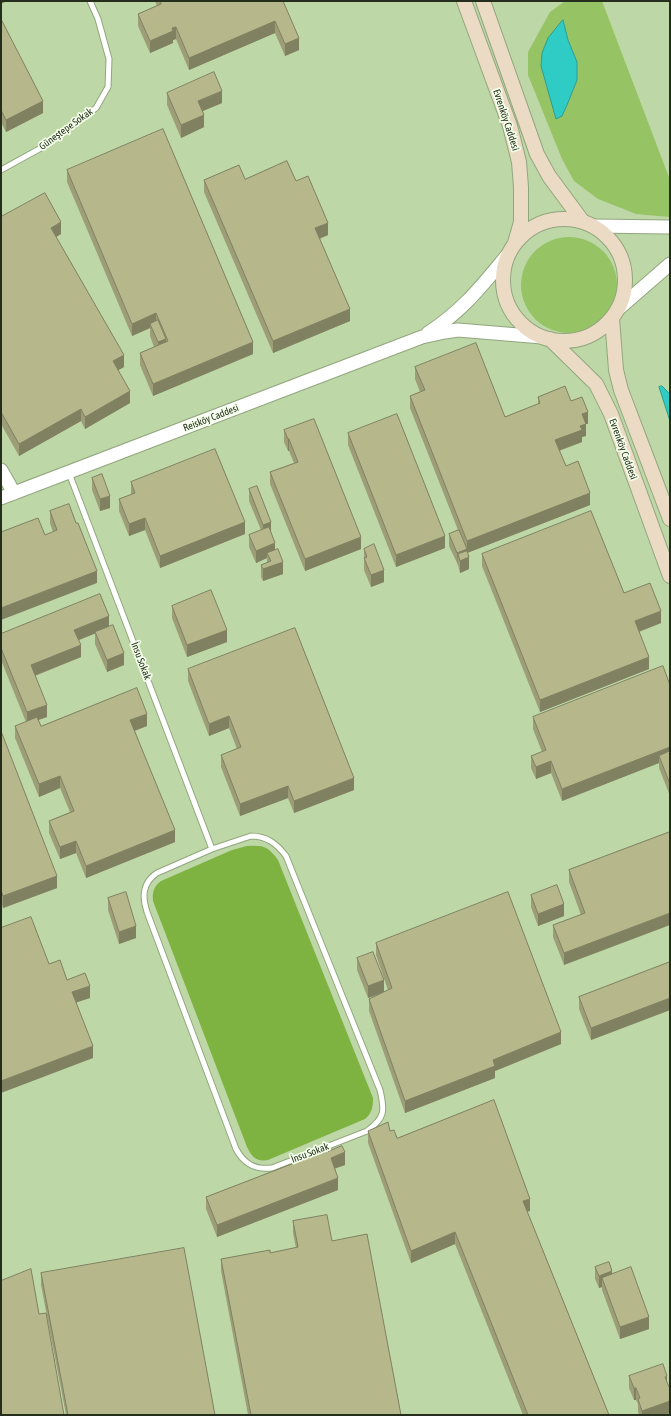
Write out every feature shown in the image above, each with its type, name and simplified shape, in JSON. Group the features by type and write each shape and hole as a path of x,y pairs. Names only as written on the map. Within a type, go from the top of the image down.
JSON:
{"main road":[{"name":"Evrenköy Caddesi","path":"464,1 510,126 519,162 521,222 513,248"},
{"name":"Evrenköy Caddesi","path":"483,1 537,154 549,176 588,224"},
{"path":"564,219 588,224 601,231 611,242 623,263 625,282 624,292 615,314 598,330 582,338 563,341 546,338 532,332 521,323 510,308 506,299 503,280 506,261 513,248 529,231 546,222 564,219"},
{"name":"Evrenköy Caddesi","path":"615,314 616,370 621,390 670,519"},
{"name":"Evrenköy Caddesi","path":"546,338 591,377 601,391 611,414 670,576"}],"street":[{"path":"588,224 670,227"},
{"name":"Reisköy Caddesi","path":"422,337 467,303 513,248"},
{"path":"615,314 670,264"},
{"name":"Reisköy Caddesi","path":"1,498 422,337 458,330 546,338"},
{"path":"1,470 14,493"}],"lane":[{"name":"Güneştepe Sokak","path":"1,170 41,148 96,108 108,87 109,59 98,19 90,1"},
{"name":"İnsu Sokak","path":"69,473 212,849"},
{"name":"İnsu Sokak","path":"258,836 264,837 276,844 286,856 380,1090 384,1105 383,1115 378,1123 367,1130 272,1168 257,1168 244,1161 239,1154 143,898 144,890 151,877 212,849 244,837 258,836"}],"shaded area":[{"path":"1,1 670,1 670,1415 1,1415"}],"green space":[{"path":"565,1 602,1 670,180 669,217 636,214 598,199 574,181 562,159 528,75 528,52 550,12"},
{"path":"569,237 587,241 596,245 603,251 609,258 613,267 617,285 613,303 609,312 603,319 596,325 587,329 569,333 551,329 542,325 535,319 529,312 525,303 521,285 525,267 529,258 535,251 542,245 551,241"},
{"path":"247,846 265,847 278,860 373,1098 372,1110 365,1119 268,1160 260,1160 255,1158 247,1147 153,901 153,892 155,887 161,881 232,850"}],"water":[{"path":"563,20 568,40 577,62 577,80 562,116 556,119 541,66 542,53 548,38"},
{"path":"662,386 670,394 670,421 659,387"}],"building":[{"path":"160,1 283,1 299,38 285,44 275,21 189,58 176,27 172,28 173,31 150,41 138,14 161,4"},
{"path":"1,19 43,101 6,120 1,110"},
{"path":"214,72 222,91 198,101 204,115 181,125 167,93"},
{"path":"163,129 253,342 153,384 140,353 168,341 156,313 132,324 67,170"},
{"path":"287,161 296,181 308,176 328,223 315,228 350,309 273,341 204,180 239,165 245,179"},
{"path":"45,193 61,222 51,228 124,355 113,361 130,391 85,417 81,409 19,444 1,412 1,217"},
{"path":"158,320 166,339 158,342 150,324"},
{"path":"476,343 505,417 540,403 538,397 565,386 571,401 582,397 588,412 582,414 586,424 580,426 582,430 555,440 566,466 578,461 590,493 467,541 410,396 425,390 415,367"},
{"path":"397,414 445,536 396,555 348,433"},
{"path":"314,419 361,537 305,559 270,472 298,462 284,430"},
{"path":"215,449 245,522 160,556 145,518 129,524 119,499 135,493 131,482"},
{"path":"102,474 110,496 100,499 92,478"},
{"path":"257,486 271,522 263,525 249,489"},
{"path":"69,504 97,571 1,608 1,532 38,518 45,535 57,530 50,511"},
{"path":"591,511 624,593 650,583 661,611 635,621 649,657 540,700 482,554"},
{"path":"269,527 275,543 256,551 249,535"},
{"path":"459,530 467,549 457,553 449,534"},
{"path":"374,544 384,570 371,575 364,558 367,557 364,549"},
{"path":"278,549 283,562 263,569 261,565 271,561 267,553"},
{"path":"467,551 469,557 460,561 458,554"},
{"path":"211,590 227,630 187,645 172,606"},
{"path":"100,594 109,616 74,630 81,645 31,665 47,705 27,712 1,648 1,634"},
{"path":"113,625 124,653 107,660 95,632"},
{"path":"295,628 354,778 294,801 288,786 240,804 221,755 241,747 229,716 209,724 188,669"},
{"path":"663,666 670,685 670,747 562,789 551,761 536,767 531,756 546,750 533,717"},
{"path":"137,688 147,714 130,720 175,830 86,866 76,841 60,847 49,821 74,811 60,776 39,784 15,726 37,717 41,726"},
{"path":"1,731 57,876 3,896 1,890"},
{"path":"670,751 670,784 659,756"},
{"path":"670,832 670,913 564,953 553,925 585,913 569,870"},
{"path":"557,885 564,904 538,914 531,895"},
{"path":"126,892 136,926 119,932 108,898"},
{"path":"508,892 561,1032 493,1060 495,1066 405,1101 369,999 392,988 376,943"},
{"path":"31,917 49,964 60,960 67,980 85,973 90,986 72,992 93,1046 1,1081 1,928"},
{"path":"373,952 384,980 368,986 357,958"},
{"path":"670,962 670,998 591,1028 579,997"},
{"path":"494,1100 530,1199 523,1201 609,1415 528,1415 455,1232 411,1251 368,1131 388,1122 390,1131 394,1130 397,1138"},
{"path":"342,1146 345,1152 331,1158 338,1178 217,1225 206,1197"},
{"path":"327,1215 332,1241 367,1234 401,1415 251,1415 221,1259 270,1250 270,1253 298,1247 293,1221"},
{"path":"184,1248 215,1415 68,1415 41,1273"},
{"path":"609,1262 612,1271 599,1276 595,1267"},
{"path":"631,1267 649,1317 620,1327 602,1278"},
{"path":"31,1269 39,1314 46,1313 64,1415 1,1415 1,1281"},
{"path":"663,1364 667,1376 665,1377 670,1387 670,1401 642,1411 638,1399 640,1398 629,1376"}]}
